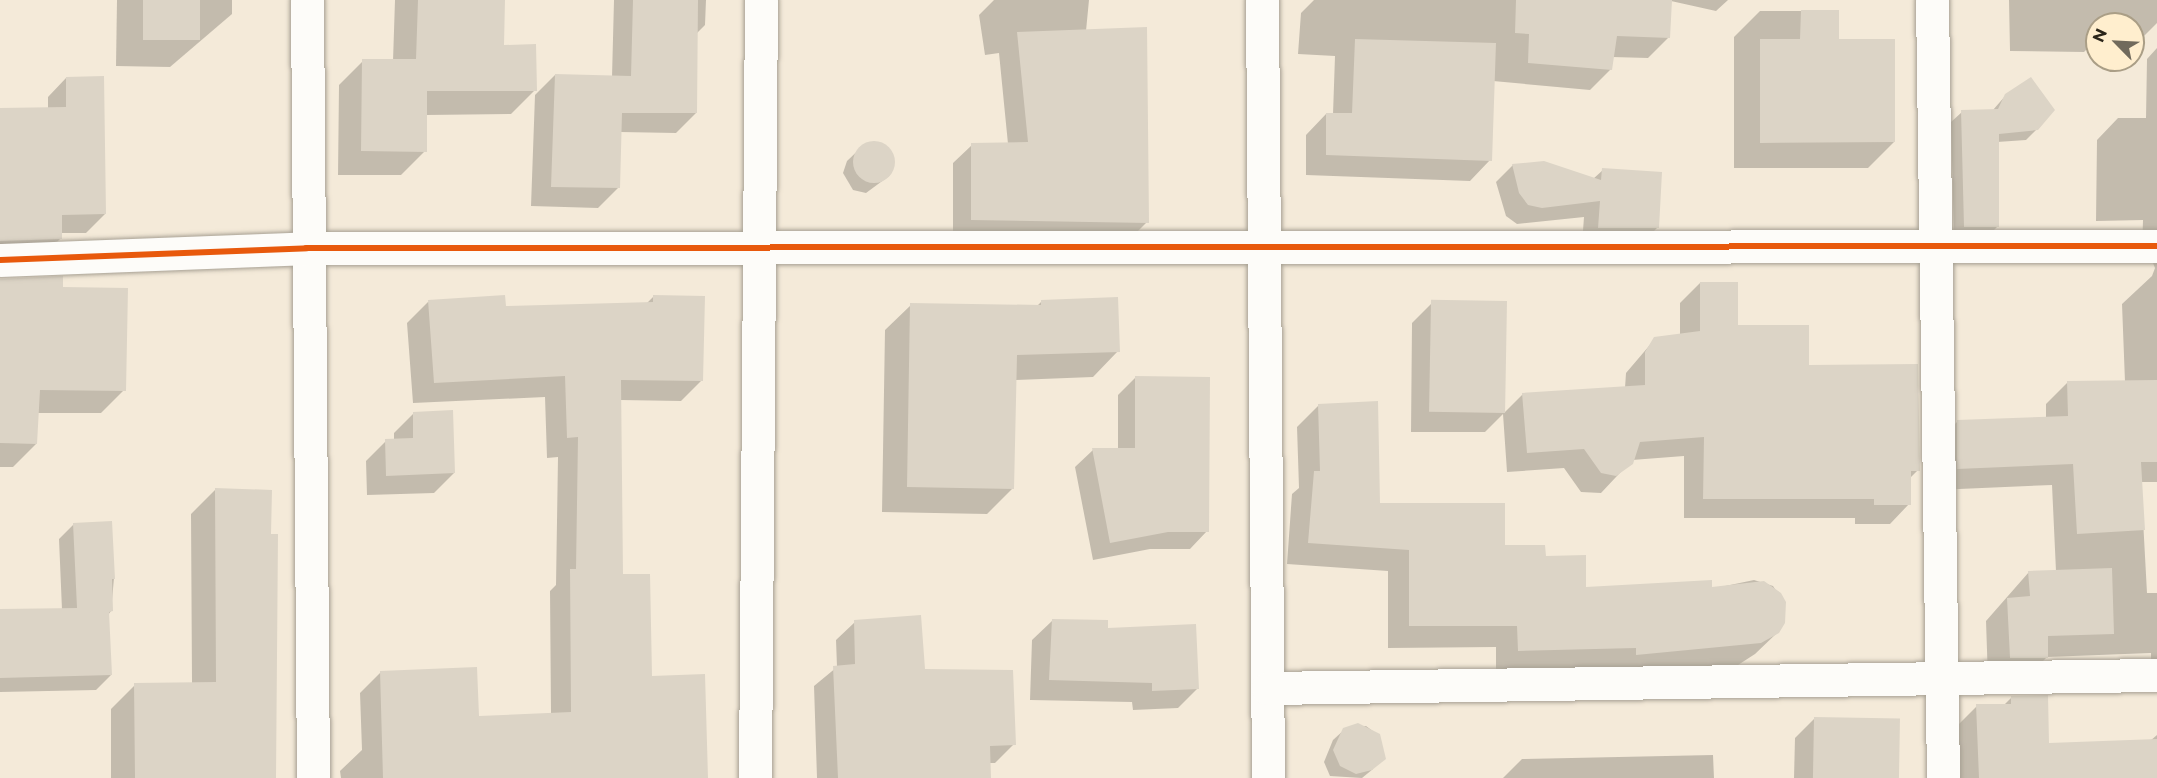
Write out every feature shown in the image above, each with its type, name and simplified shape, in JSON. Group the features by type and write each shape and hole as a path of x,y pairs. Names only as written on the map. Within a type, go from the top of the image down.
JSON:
{"street":[{"path":"307,0 306,248 313,778"},
{"path":"755,778 754,588 762,248 761,0"},
{"path":"1262,0 1268,778"},
{"path":"1932,0 1933,248 1943,676 1942,778"},
{"path":"0,260 306,248 1265,249 2157,246"},
{"path":"1268,688 1943,676 2157,675"}],"building":[{"path":"143,0 200,0 200,40 143,40"},
{"path":"418,0 505,0 504,45 536,44 537,91 427,91 427,152 361,151 362,59 416,59"},
{"path":"633,0 698,0 697,113 622,113 620,188 551,187 555,74 631,76"},
{"path":"1516,0 1672,0 1670,38 1617,36 1612,70 1528,63 1529,34 1515,33"},
{"path":"1801,10 1839,10 1839,39 1895,39 1895,142 1760,143 1760,39 1800,39"},
{"path":"1147,27 1149,223 971,220 971,143 1028,142 1017,32"},
{"path":"1355,39 1496,43 1492,161 1326,155 1326,113 1352,113"},
{"path":"104,76 106,214 62,215 62,239 0,241 0,108 66,107 66,77"},
{"path":"2031,77 2055,110 2038,130 1999,134 1999,227 1964,227 1961,110 1998,109 2005,94"},
{"path":"874,141 882,142 889,147 894,154 894,170 889,177 882,182 874,183 866,182 859,177 854,170 853,162 854,154 859,147 866,142"},
{"path":"1544,161 1601,180 1602,168 1662,172 1659,228 1598,228 1600,201 1542,208 1528,205 1519,193 1512,164"},
{"path":"63,276 63,287 128,288 126,391 40,390 37,444 0,443 0,279"},
{"path":"1700,282 1738,282 1738,325 1809,325 1809,365 1918,364 1920,471 1911,471 1911,505 1874,505 1874,499 1703,499 1704,437 1640,442 1633,464 1616,476 1601,473 1584,449 1527,453 1522,393 1645,385 1645,352 1654,337 1700,331"},
{"path":"505,295 506,306 653,302 653,295 705,296 703,381 621,380 623,574 650,574 652,676 705,674 708,778 383,778 380,671 477,667 479,716 571,712 570,569 576,569 578,437 567,438 565,376 434,383 428,300"},
{"path":"1118,297 1120,352 1017,355 1014,489 907,487 910,303 1041,305 1041,300"},
{"path":"1431,300 1507,301 1505,413 1429,412"},
{"path":"1135,376 1210,377 1209,532 1168,532 1110,543 1092,448 1135,448"},
{"path":"2157,380 2157,462 2141,462 2145,530 2077,534 2073,464 1957,469 1957,420 2068,416 2067,381"},
{"path":"1378,401 1380,503 1505,503 1505,545 1545,545 1546,556 1586,555 1586,587 1712,580 1712,587 1764,581 1781,593 1786,602 1785,623 1779,633 1761,643 1636,655 1636,648 1518,651 1517,626 1409,626 1409,550 1308,543 1314,471 1320,471 1318,404"},
{"path":"453,410 455,473 386,476 385,439 413,438 413,412"},
{"path":"215,488 272,490 271,534 278,534 276,778 135,778 134,683 216,682"},
{"path":"112,521 115,579 112,579 113,611 109,612 112,675 0,678 0,609 77,608 73,523"},
{"path":"2112,568 2114,634 2048,636 2048,658 2010,658 2007,598 2030,596 2028,571"},
{"path":"921,615 925,669 1013,670 1016,745 990,746 991,778 838,778 833,666 855,664 854,620"},
{"path":"1052,619 1108,620 1108,628 1196,624 1199,689 1152,691 1152,683 1049,680"},
{"path":"2048,695 2049,743 2157,739 2157,778 1979,778 1976,704 2011,704 2011,696"},
{"path":"1814,717 1900,719 1899,778 1813,778"},
{"path":"1358,723 1380,734 1386,759 1372,770 1356,774 1340,766 1333,750 1343,728"}],"cycle path":[{"path":"0,260 306,248 2157,246"}]}
